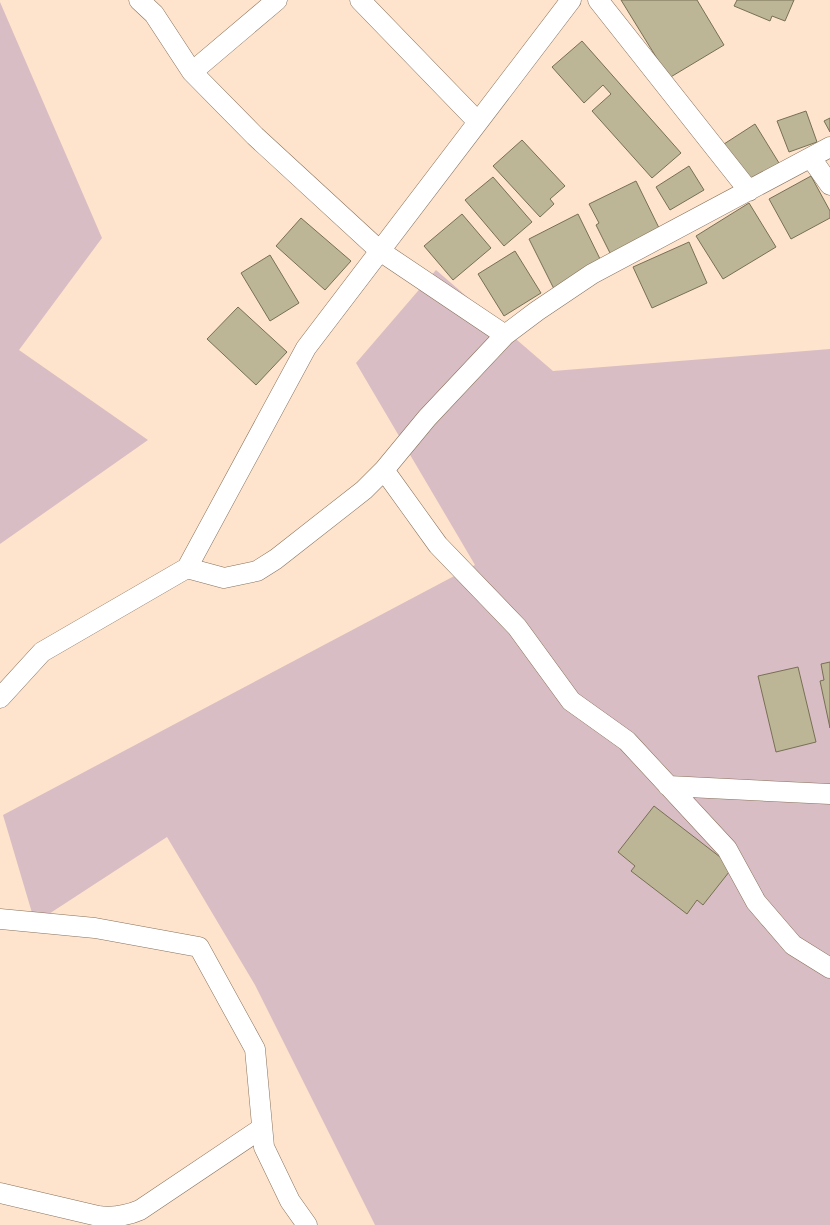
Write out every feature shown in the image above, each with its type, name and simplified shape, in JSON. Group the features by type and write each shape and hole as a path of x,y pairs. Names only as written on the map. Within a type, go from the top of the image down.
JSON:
{"street":[{"path":"139,0 154,14 192,72 255,136 380,251 505,335"},
{"path":"192,72 277,0"},
{"path":"360,0 478,122"},
{"path":"0,698 42,652 187,568 306,348 571,0"},
{"path":"598,0 749,191"},
{"path":"187,568 224,578 257,571 276,559 357,496 384,470 427,418 505,335 537,311 592,274 830,147"},
{"path":"811,158 830,185"},
{"path":"384,470 438,545 517,627 571,701 627,740 727,849 756,902 794,945 830,968"},
{"path":"668,786 830,794"},
{"path":"0,919 95,928 199,947 255,1049 264,1146 290,1201 307,1225"},
{"path":"0,1193 120,1221 140,1210 262,1128"}],"shaded area":[{"path":"0,2 102,238 19,350 148,440 0,544"},
{"path":"436,270 553,371 830,349 830,1225 375,1225 255,985 167,837 35,923 3,815 475,565 356,363"}],"building":[{"path":"621,0 697,0 724,45 669,78"},
{"path":"737,0 794,0 785,21 772,16 770,21 734,6"},
{"path":"582,41 681,153 652,178 592,111 611,94 603,85 584,103 552,67"},
{"path":"806,111 817,142 789,152 777,121"},
{"path":"830,118 830,132 824,121"},
{"path":"755,124 779,163 749,182 724,144"},
{"path":"522,140 565,186 550,199 554,204 540,217 493,166"},
{"path":"689,166 704,190 670,210 656,187"},
{"path":"811,176 830,211 830,218 791,239 769,199"},
{"path":"493,177 532,222 504,246 465,200"},
{"path":"636,181 661,232 612,257 596,225 599,223 589,204"},
{"path":"749,203 776,247 723,279 696,236"},
{"path":"462,214 491,248 453,280 424,246"},
{"path":"578,214 603,265 554,289 529,239"},
{"path":"301,218 351,261 325,290 276,246"},
{"path":"689,242 707,283 652,308 633,267"},
{"path":"515,251 541,293 504,316 478,274"},
{"path":"270,255 299,303 270,321 241,273"},
{"path":"238,307 287,352 256,385 207,339"},
{"path":"830,662 830,728 820,681 824,680 821,664"},
{"path":"798,667 816,742 776,752 758,676"},
{"path":"654,806 733,867 703,905 697,900 687,914 631,871 635,866 618,852"}]}
